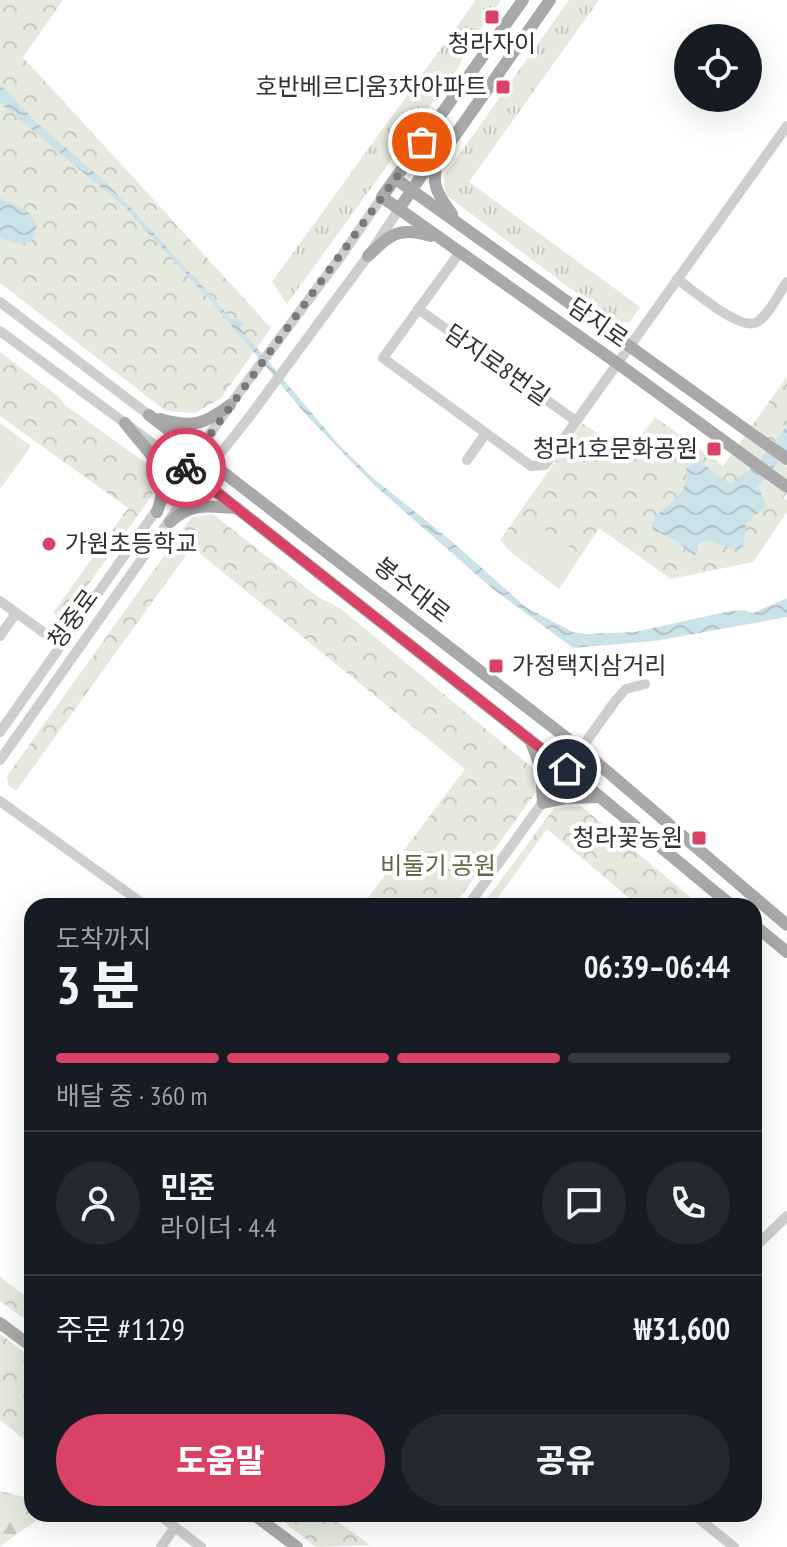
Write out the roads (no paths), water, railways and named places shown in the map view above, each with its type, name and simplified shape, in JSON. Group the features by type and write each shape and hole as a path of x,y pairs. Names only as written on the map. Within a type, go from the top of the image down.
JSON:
{"main road":[{"path":"382,197 523,0"},
{"name":"청중로","path":"399,209 442,154 550,0"},
{"path":"442,154 434,173 434,183 442,202 458,224"},
{"path":"396,179 787,459"},
{"name":"담지로","path":"382,197 787,487"},
{"path":"368,256 402,231 443,240"},
{"path":"149,415 191,425 216,416 230,405"},
{"name":"봉수대로","path":"149,415 581,749 755,898"},
{"path":"125,423 160,467 164,493 157,512"},
{"name":"봉수대로","path":"186,468 530,739 722,898"},
{"path":"170,522 183,510 198,506 237,508"},
{"path":"513,726 521,729 532,726 530,709"},
{"path":"530,739 541,768 543,802 600,797"},
{"path":"617,811 615,803 618,795 631,792"},
{"name":"봉수대로","path":"762,904 787,925"},
{"path":"762,932 787,952"},
{"path":"0,1323 24,1341"},
{"path":"264,1522 297,1547"}],"street":[{"path":"467,460 486,433 531,466 545,465 787,126"},
{"name":"청중로","path":"0,732 230,405 382,197"},
{"name":"청중로","path":"0,760 200,480 368,256 399,209"},
{"name":"담지로8번길","path":"460,252 383,358 486,433"},
{"path":"677,279 746,324 757,322 787,282"},
{"name":"봉수대로","path":"0,302 149,415"},
{"name":"담지로8번길","path":"418,309 576,421"},
{"name":"봉수대로","path":"0,331 186,468"},
{"path":"0,601 61,645"},
{"path":"0,636 16,613"},
{"path":"474,898 626,689 645,684"},
{"path":"0,801 135,898"},
{"path":"762,1240 787,1216"},
{"path":"168,1522 201,1547"},
{"path":"703,1522 734,1547"},
{"path":"161,1547 175,1527"}],"water":[{"path":"0,84 39,125 130,207 232,319 241,319 244,326 239,327 339,445 373,478 448,538 527,608 573,632 586,634 635,632 730,611 753,613 787,598 787,617 655,641 573,648 493,589 374,485 307,416 211,301 120,203 0,103"},
{"path":"0,198 33,217 36,231 33,240 21,244 0,238"},
{"path":"787,426 787,451 758,487 765,507 746,523 744,545 738,550 703,542 698,544 695,556 673,539 653,530 656,517 684,487 686,469 699,459 731,484 757,464"}],"place":[{"name":"청라자이","path":"492,17"},
{"name":"호반베르디움3차아파트","path":"503,87"},
{"name":"청라1호문화공원","path":"714,449"},
{"name":"가원초등학교","path":"49,544"},
{"name":"가정택지삼거리","path":"496,666"},
{"name":"청라꽃농원","path":"699,838"}],"park label":[{"name":"비둘기 공원","path":"438,866"}]}
